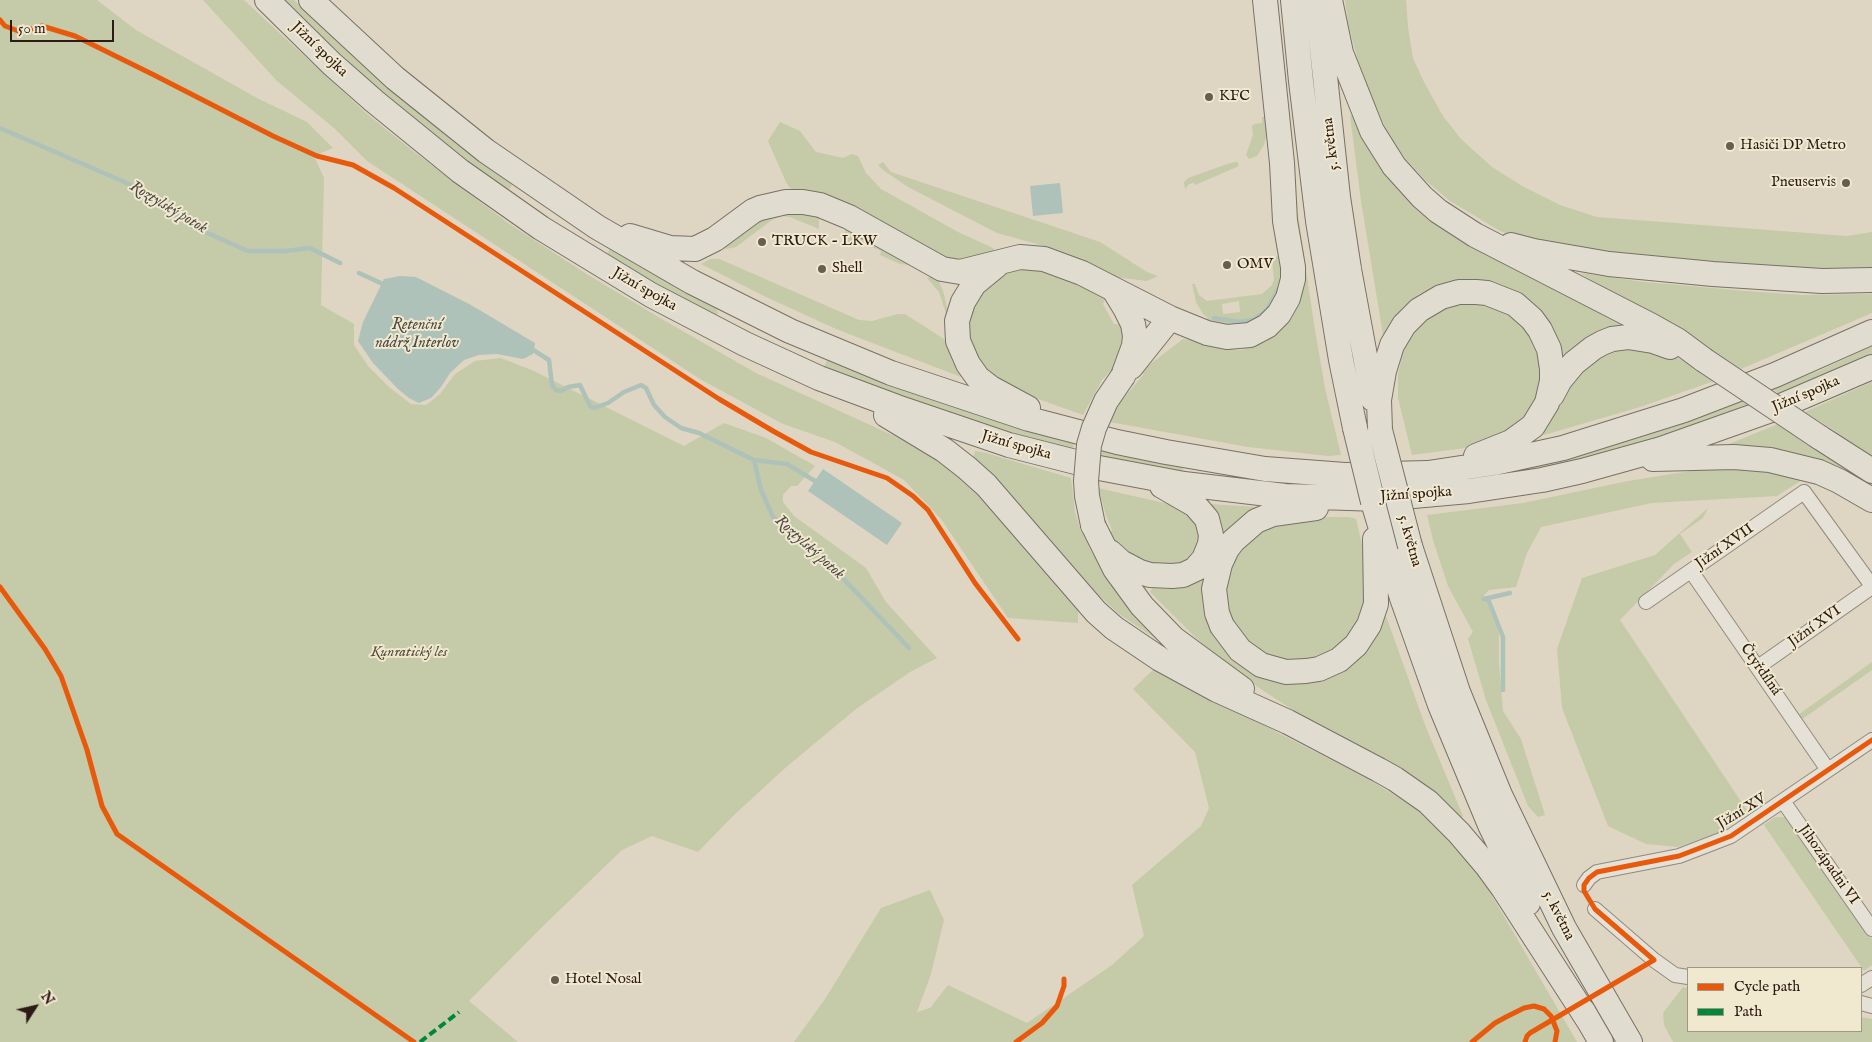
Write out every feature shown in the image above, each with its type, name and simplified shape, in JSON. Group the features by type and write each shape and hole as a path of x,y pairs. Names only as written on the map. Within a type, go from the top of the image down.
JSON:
{"highway":[{"name":"Jižní spojka","path":"267,0 326,58 438,154 505,204 658,299 744,344 819,378 1009,445 1082,464 1140,477 1227,490 1285,496 1377,500 1506,486 1622,460 1738,423 1809,395 1872,367"},
{"name":"Jižní spojka","path":"311,0 381,66 450,124 522,177 597,227 700,286 790,331 840,353 942,391 1012,414 1166,452 1265,468 1345,475 1428,473 1527,456 1641,424 1766,379 1872,332"},
{"path":"597,227 670,248 695,249 709,243 760,208 786,202 803,202 820,205 849,217 936,266 949,271 966,271 1006,259 1029,257 1052,261 1170,318 1216,336 1244,337 1262,329 1275,318 1285,304 1292,285 1293,267 1285,221 1282,163 1266,0"},
{"name":"5. května","path":"1293,0 1318,221 1341,360 1355,428 1377,500 1380,545 1476,792 1538,926 1595,1033"},
{"name":"5. května","path":"1317,0 1339,206 1357,315 1380,430 1410,546 1458,692 1500,795 1564,928 1630,1042"},
{"path":"1330,0 1344,62 1364,112 1382,148 1407,182 1438,212 1474,235 1678,340 1704,360 1872,471"},
{"path":"1474,235 1534,251 1609,264 1793,280 1848,282 1872,280"},
{"path":"1006,259 980,279 970,290 963,302 957,321 958,341 961,350 972,371 984,383 1068,429"},
{"path":"1114,290 1133,324 1135,336 1134,346 1123,376"},
{"path":"1380,430 1378,415 1380,385 1388,355 1398,335 1412,316 1426,305 1441,297 1459,292 1476,292 1496,296 1515,304 1532,319 1545,340 1551,359 1552,381 1547,403"},
{"path":"1170,318 1123,376 1106,401 1094,428 1089,445 1086,481 1087,496 1096,531 1106,554 1124,582 1142,606 1169,634 1219,673 1288,722"},
{"path":"1428,473 1486,452 1519,437 1533,426 1560,380 1574,363 1593,348 1612,339 1628,338 1653,341 1704,360"},
{"path":"819,378 906,426 968,468 996,495 1096,612 1114,628 1160,660 1217,690 1288,722 1395,779 1428,802 1474,849 1503,888 1595,1033"},
{"path":"1622,460 1734,457 1770,460 1793,464 1819,472 1872,500"},
{"path":"1140,477 1185,498 1195,505 1207,519 1211,535 1210,544 1204,559 1192,572"},
{"path":"1096,531 1112,555 1125,565 1150,575 1172,576 1192,572 1209,562 1256,521 1273,514 1377,500"},
{"path":"1233,540 1220,564 1214,589 1217,613 1222,626 1235,644 1250,659 1262,665 1286,672 1306,671 1329,665 1347,653 1364,635 1376,604 1380,545"}],"street":[{"name":"Jižní XVII","path":"1646,602 1804,492 1872,587"},
{"name":"Čtyřdílná","path":"1691,571 1828,770"},
{"name":"Jižní XVI","path":"1758,667 1872,587"},
{"name":"Jižní XV","path":"1584,885 1596,872 1679,856 1731,836 1872,740"},
{"name":"Jihozápadni VI","path":"1783,801 1872,929"},
{"path":"1595,909 1661,965 1675,975 1687,977"}],"green space":[{"name":"Kunratický les","path":"0,0 97,0 136,30 257,98 307,122 333,148 314,156 324,178 321,305 354,324 354,345 368,366 389,387 411,404 426,405 440,394 455,374 475,361 501,358 534,371 684,446 724,423 766,438 815,466 797,486 791,486 783,495 783,502 794,516 866,568 886,602 937,658 910,672 856,709 784,769 733,816 698,852 652,836 622,850 469,1001 518,1042 0,1042"},
{"path":"203,0 244,0 367,114 508,223 585,273 756,373 923,449 968,482 1078,605 1078,623 1008,618 941,519 904,480 835,442 783,424 700,379 367,161 334,128 277,81"},
{"path":"284,0 294,0 367,69 461,148 510,182 512,186 506,189 408,114 361,73"},
{"path":"1345,0 1406,0 1413,58 1443,116 1461,139 1492,167 1522,186 1560,205 1597,217 1847,236 1872,232 1872,273 1820,275 1533,244 1500,231 1450,201 1425,180 1404,157 1389,136 1358,61 1348,23"},
{"path":"1350,115 1359,119 1386,167 1626,325 1626,327 1598,332 1565,355 1561,354 1546,318 1528,299 1517,291 1494,282 1466,280 1443,284 1419,294 1401,309 1388,334 1383,335 1361,201"},
{"path":"1262,117 1266,117 1267,134 1264,145 1257,156 1249,159 1246,155 1253,135 1252,126 1262,123"},
{"path":"780,122 800,131 816,152 843,158 852,154 858,156 866,173 881,189 958,232 993,248 995,252 954,265 790,188 768,141"},
{"path":"883,162 891,172 1100,242 1147,272 1158,276 1147,281 1114,277 1072,257 1037,244 997,233 908,187 878,165"},
{"path":"1237,162 1239,165 1237,167 1195,185 1194,183 1189,184 1185,189 1184,182 1188,178"},
{"path":"1293,180 1325,388 1341,455 1328,456 1248,447 1110,422 1121,401 1143,375 1141,371 1183,339 1200,341 1227,349 1241,350 1265,342 1284,327 1288,321"},
{"path":"787,207 811,210 836,217 912,260 909,265 900,264 880,255 881,251 863,243 861,247 846,241 844,224 819,214 819,229 790,217 781,216 772,220 736,247 726,249 718,245 756,216 774,209"},
{"path":"610,249 717,309 718,314 714,315 606,255"},
{"path":"1279,256 1283,267 1281,268 1280,280 1273,298 1264,311 1246,324 1237,326 1214,324 1208,321 1196,302 1192,284 1195,284 1199,295 1207,301 1262,294 1272,285 1274,280 1272,259","holes":["1239,301 1240,312 1223,314 1222,304"]},
{"path":"710,259 724,261 859,320 872,321 905,314 944,339 953,363 961,377 836,329 766,297 701,264"},
{"path":"1033,268 1065,277 1106,297 1103,304 1114,324 1125,325 1127,331 1117,366 1102,380 1083,415 1010,389 992,380 968,348 969,306 999,275 1017,269"},
{"path":"1580,273 1644,282 1746,291 1803,295 1872,294 1872,313 1741,369"},
{"path":"936,275 943,291 949,315 948,320 939,292 927,278"},
{"path":"1472,300 1506,309 1531,333 1542,365 1541,389 1531,412 1514,431 1480,446 1412,455 1398,398 1398,374 1402,355 1417,325 1437,309"},
{"path":"1872,346 1872,354 1813,380 1779,394 1772,389 1821,370"},
{"path":"1628,347 1666,353 1687,362 1714,381 1640,407 1544,435 1543,432 1573,380 1592,361 1614,350"},
{"path":"827,360 940,403 1024,430 1074,442 1073,449 977,423 845,376 824,367"},
{"path":"1872,382 1872,460 1833,434 1835,431 1805,412"},
{"path":"1743,401 1750,406 1671,435 1564,465 1485,478 1485,476 1582,453 1648,434"},
{"path":"1778,424 1806,444 1809,443 1858,475 1856,478 1817,460 1796,454 1729,445"},
{"path":"1102,449 1182,466 1183,470 1180,472 1101,456"},
{"path":"975,451 1071,478 1075,512 1092,553 1174,651 1119,614 1077,575 973,458"},
{"path":"1746,467 1805,478 1777,496 1652,503 1541,527 1527,553 1516,587 1489,590 1484,595 1499,633 1499,663 1503,711 1521,739 1545,815 1538,817 1528,806 1486,700 1468,639 1473,632 1448,586 1427,515 1523,503 1628,481 1703,469"},
{"path":"1098,488 1182,507 1198,520 1202,540 1190,559 1174,567 1137,561 1108,536 1112,530"},
{"path":"1210,504 1257,507 1258,510 1223,538"},
{"path":"1708,508 1703,518 1680,534 1692,552 1674,564 1620,620 1748,812 1723,831 1678,847 1646,844 1608,826 1562,708 1557,649 1582,578 1655,555"},
{"path":"1313,517 1349,517 1356,519 1363,549 1367,602 1353,635 1323,657 1292,662 1264,656 1236,631 1228,610 1225,586 1230,565 1242,547 1260,532 1279,523"},
{"path":"1204,579 1206,580 1206,607 1295,682 1383,616 1386,616 1425,725 1463,816 1461,818 1430,789 1401,769 1302,716 1241,676 1196,638 1150,592 1152,588 1168,589 1181,587"},
{"path":"1872,662 1872,670 1801,720 1798,715"},
{"path":"1154,669 1370,780 1418,810 1455,844 1483,880 1577,1042 794,1042 825,999 881,908 930,890 944,920 931,974 917,1012 930,1008 948,985 1027,1023 1112,965 1144,936 1132,885 1201,826 1209,808 1195,752 1133,689"},
{"path":"1775,817 1787,817 1872,939 1872,965 1864,971 1862,967 1764,825"},
{"path":"1683,987 1687,988 1687,1032 1862,1032 1862,1017 1872,1019 1872,1042 1673,1042 1664,1025 1663,1013"}],"water":[{"path":"1060,183 1063,213 1033,216 1030,186"},
{"name":"Retenční nádrž Interlov","path":"400,276 416,277 471,305 535,343 533,354 523,359 497,354 479,355 464,360 450,373 431,398 419,403 409,398 373,363 358,341 363,322 384,279"},
{"path":"823,469 902,523 887,545 808,491"}],"waterway":[{"name":"Roztylský potok","path":"0,128 129,184 194,227 248,251 286,251 310,248 340,263"},
{"name":"Roztylský potok","path":"359,273 385,285"},
{"path":"1214,318 1240,322 1253,320 1267,310 1278,289"},
{"name":"Roztylský potok","path":"530,348 549,360 552,385 556,390 561,391 568,387 580,385 590,406 594,408 608,403 624,392 641,385 646,388 654,405 665,417 681,428 699,433 754,460 787,464 815,481"},
{"name":"Roztylský potok","path":"754,460 761,490 773,517 821,555 909,648"},
{"path":"1484,599 1510,593"},
{"path":"1488,599 1503,637 1503,690"}],"marked path":[{"path":"420,1042 459,1012"}],"cycle path":[{"path":"0,20 5,26 21,32 42,26 75,36 273,136 317,156 353,165 394,188 719,399 773,431 811,452 887,478 913,496 928,510 975,583 1018,639"},
{"path":"0,587 45,649 61,676 87,750 102,806 117,834 414,1042"},
{"path":"1525,1042 1530,1033 1654,960 1595,909 1584,891 1584,885 1589,878 1597,872 1679,856 1731,836 1872,740"},
{"path":"1016,1042 1042,1023 1057,1006 1064,986 1064,979"},
{"path":"1472,1042 1495,1023 1524,1008 1534,1006 1544,1009 1551,1016 1557,1031 1555,1042"}],"place":[{"name":"KFC","path":"1209,97"},
{"name":"Hasiči DP Metro","path":"1730,146"},
{"name":"Pneuservis","path":"1846,183"},
{"name":"TRUCK - LKW","path":"762,242"},
{"name":"OMV","path":"1227,265"},
{"name":"Shell","path":"822,269"},
{"name":"Hotel Nosal","path":"555,980"}]}
